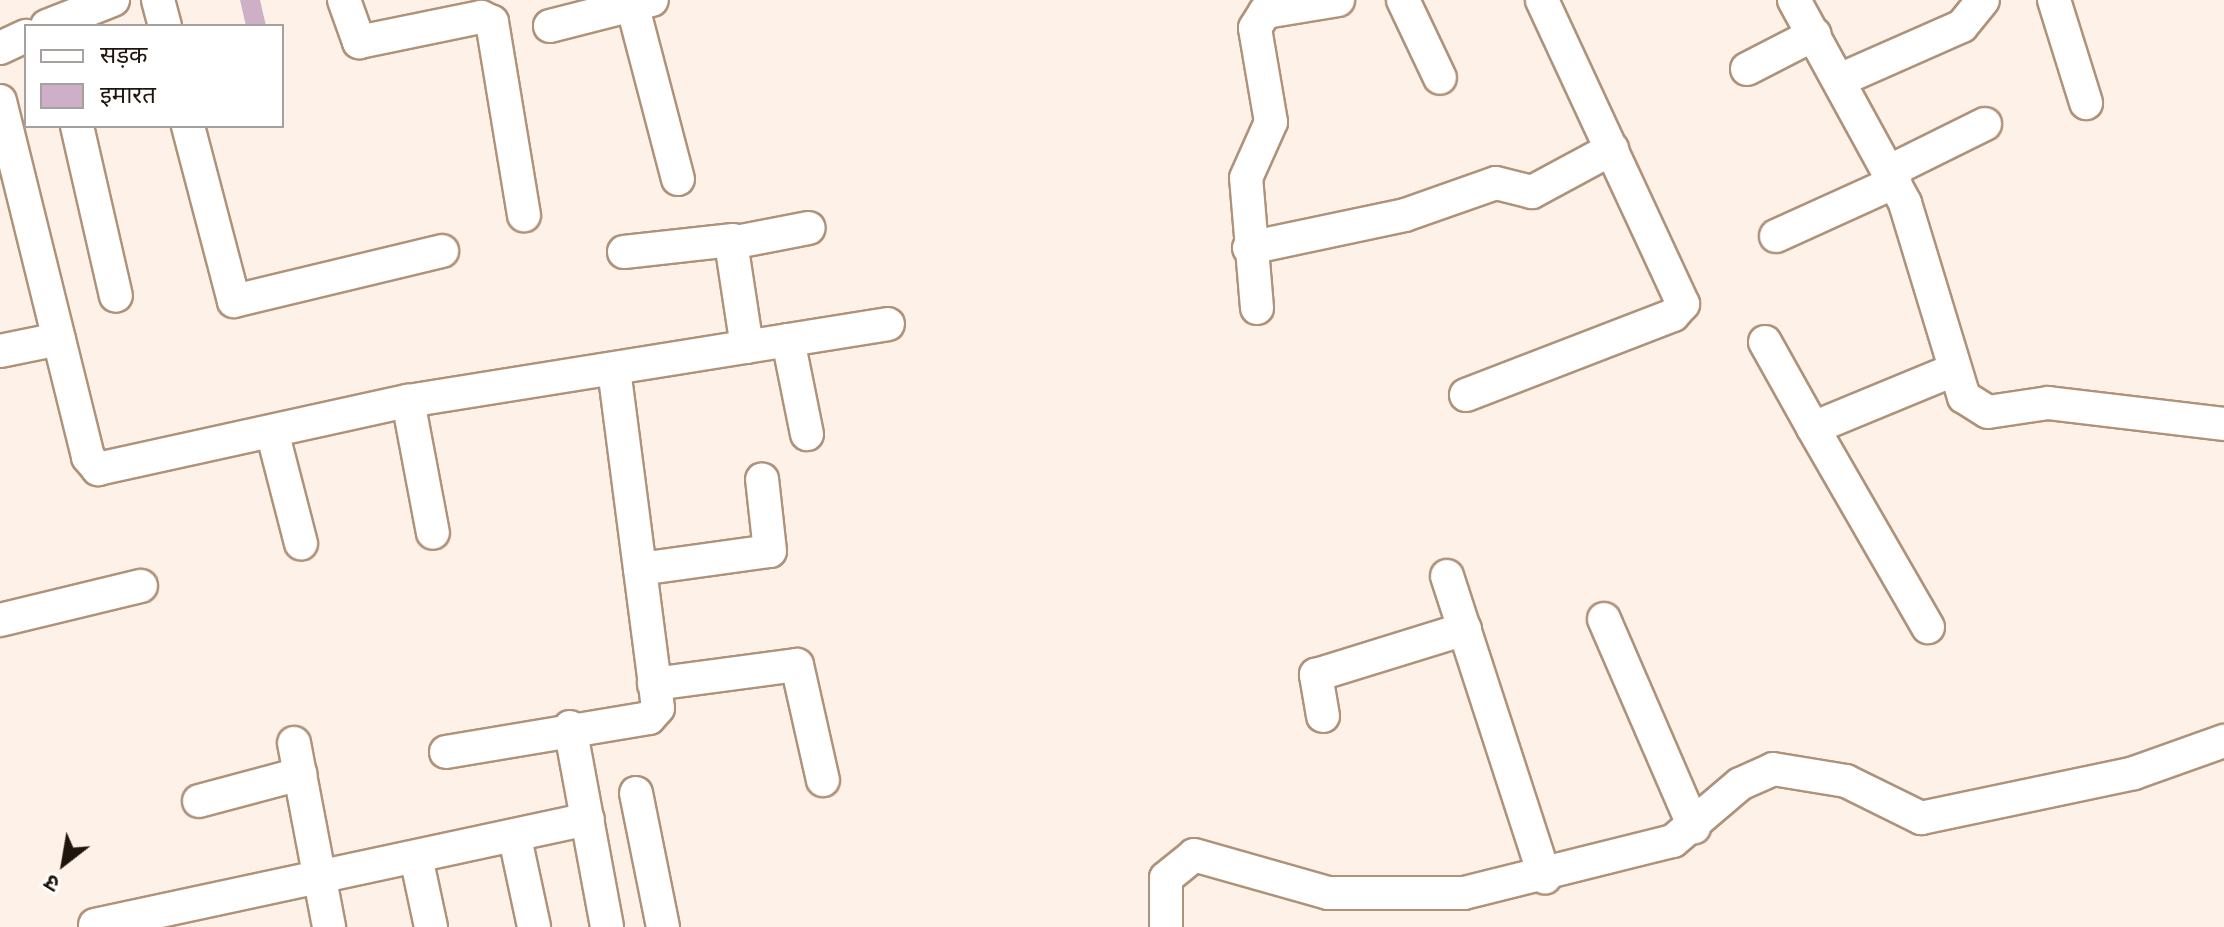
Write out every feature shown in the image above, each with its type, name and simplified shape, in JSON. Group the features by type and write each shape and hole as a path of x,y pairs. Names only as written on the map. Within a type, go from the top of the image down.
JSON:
{"street":[{"path":"55,24 113,0"},
{"path":"158,0 164,24"},
{"path":"344,0 350,33 359,42 481,17 492,22 524,215"},
{"path":"1257,308 1249,248 1246,178 1271,122 1255,41 1258,18 1277,8 1338,0"},
{"path":"1403,0 1440,78"},
{"path":"1466,395 1680,311 1683,298 1542,0"},
{"path":"1794,0 1842,79 1893,177 1964,397 1988,412 2048,403 2224,424"},
{"path":"2054,0 2086,103"},
{"path":"550,26 639,2 678,179"},
{"path":"1842,79 1962,26 1975,2"},
{"path":"1747,69 1815,34"},
{"path":"0,48 24,37"},
{"path":"1,107 88,457 98,469 273,435 408,401 888,324"},
{"path":"1776,236 1893,177 1985,124"},
{"path":"77,128 116,296"},
{"path":"189,128 234,301 442,251"},
{"path":"1249,248 1405,215 1496,183 1532,192 1612,149"},
{"path":"624,252 809,228"},
{"path":"733,240 747,347"},
{"path":"0,351 59,339"},
{"path":"788,340 807,434"},
{"path":"1765,342 1928,627"},
{"path":"446,752 570,727 649,718 658,708 614,370"},
{"path":"1813,428 1954,370"},
{"path":"408,401 433,533"},
{"path":"273,435 301,543"},
{"path":"640,569 770,551 762,479"},
{"path":"1447,576 1545,877"},
{"path":"0,620 141,586"},
{"path":"1604,619 1694,827"},
{"path":"1323,716 1316,675 1465,629"},
{"path":"654,684 797,665 823,780"},
{"path":"570,727 607,927"},
{"path":"1166,927 1166,878 1194,855 1328,893 1464,893 1545,877 1673,841 1694,827 1740,784 1773,769 1846,781 1921,818 2134,773 2224,741"},
{"path":"294,743 317,877 329,927"},
{"path":"199,801 300,774"},
{"path":"636,793 663,927"},
{"path":"95,925 515,838 588,819"},
{"path":"515,838 534,927"},
{"path":"416,857 431,927"}],"building":[{"path":"240,0 260,0 266,24 246,24"}]}
